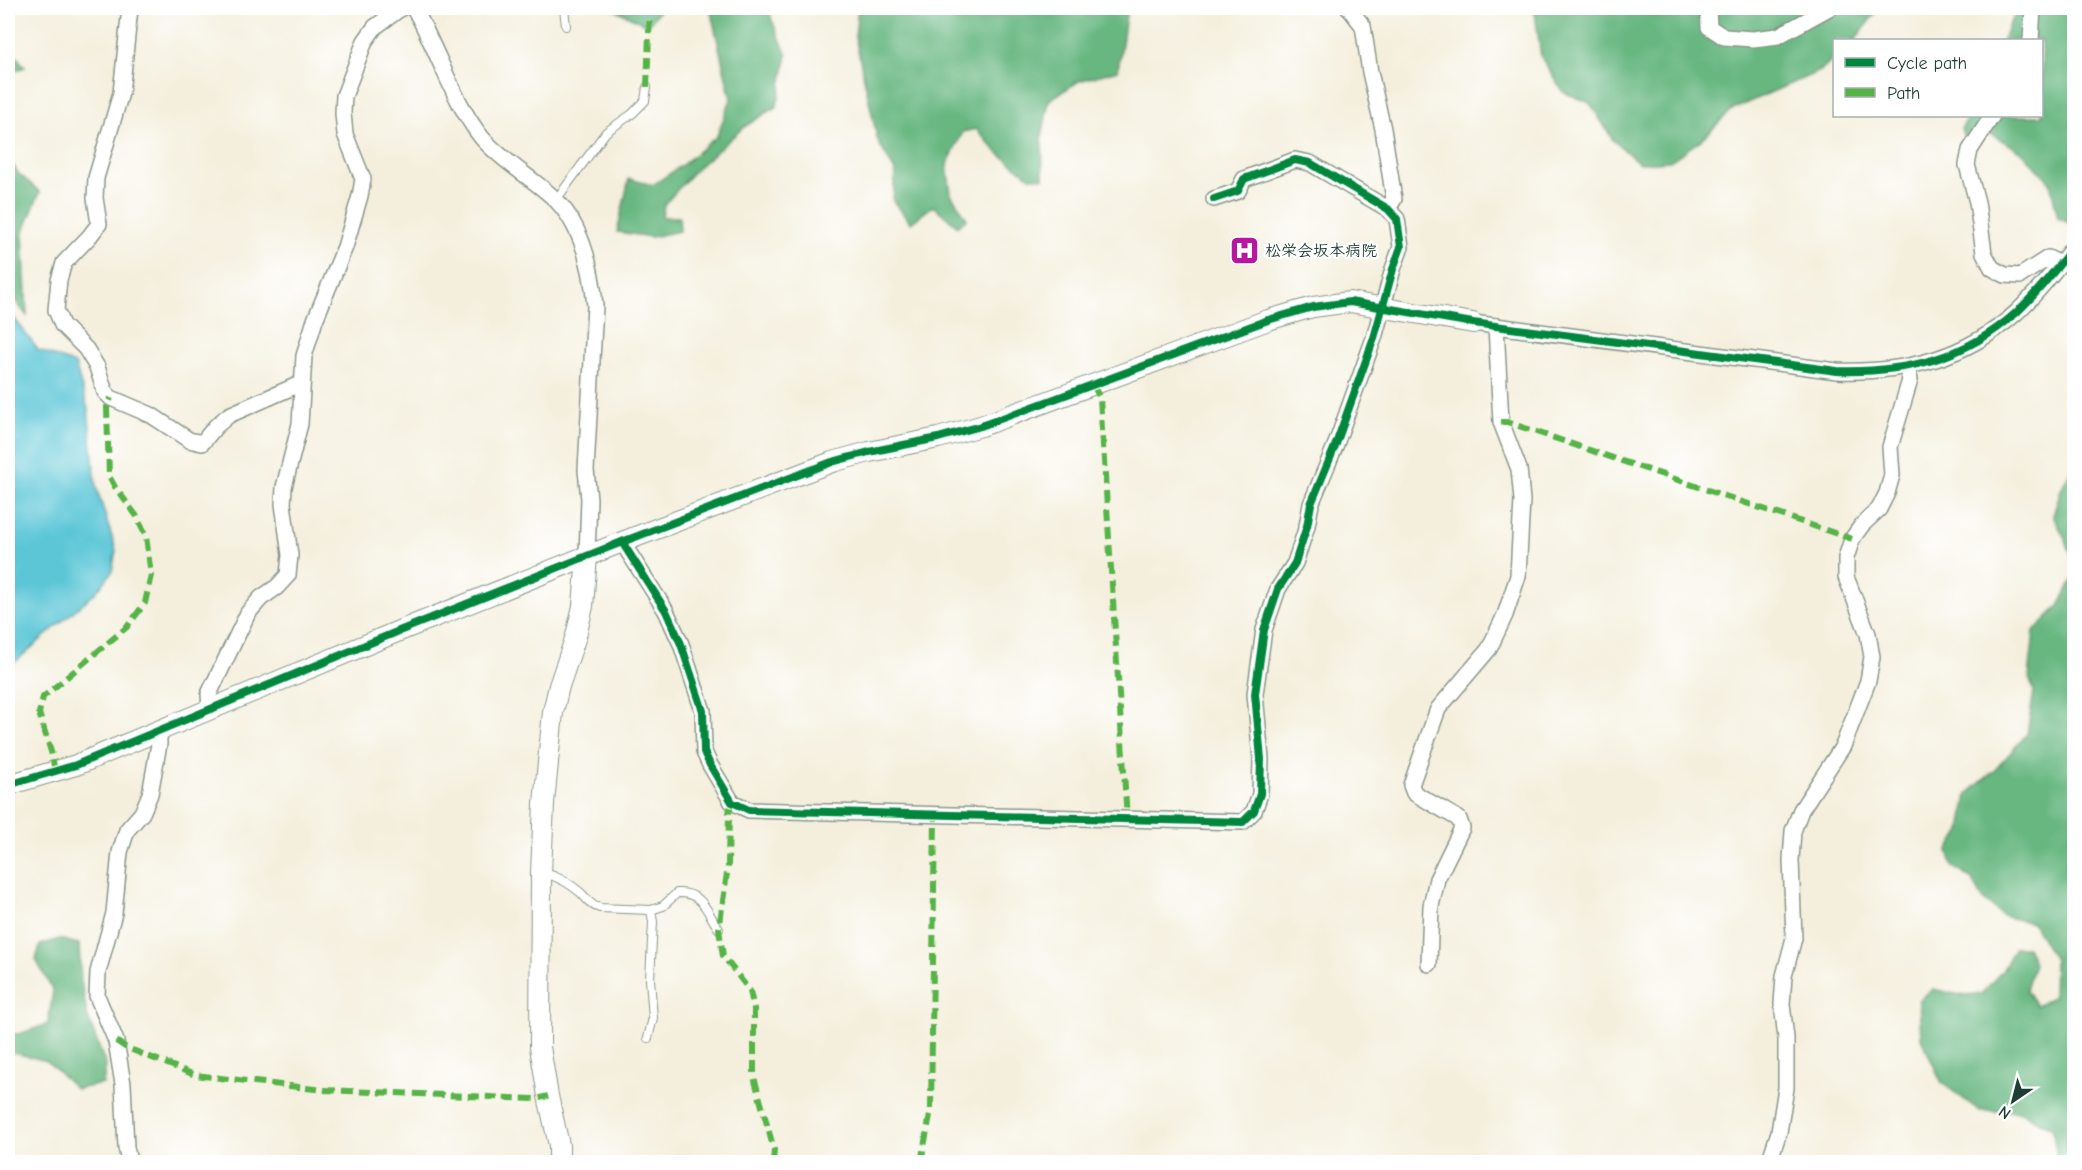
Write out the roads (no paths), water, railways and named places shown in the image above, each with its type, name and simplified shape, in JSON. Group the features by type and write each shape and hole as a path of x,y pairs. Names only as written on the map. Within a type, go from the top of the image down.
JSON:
{"street":[{"path":"130,8 121,93 96,178 95,198 99,224 64,263 59,280 56,310 62,325 86,349 97,367 105,392 111,398 151,415 189,440 202,443 216,426 229,416 302,383"},
{"path":"210,708 208,694 248,613 261,598 277,587 288,575 290,555 283,504 284,487 300,424 304,356 315,320 345,247 363,179 345,134 344,96 365,41 375,27 401,8"},
{"path":"413,8 465,110 482,138 556,201 569,217 581,238 593,280 595,306 586,470 589,499 583,606 553,712 544,803 541,873 540,1047 559,1145 559,1162"},
{"path":"1349,8 1363,26 1370,72 1383,129 1394,199 1388,209"},
{"path":"1708,8 1709,27 1724,37 1752,39 1778,36 1829,8"},
{"path":"2031,39 2033,8"},
{"path":"1991,117 1970,150 1967,165 1977,202 1984,254 1992,268 2005,275 2020,276 2048,258 2060,264"},
{"path":"622,542 666,611 681,644 703,711 704,752 710,765 732,802 749,810 1243,822 1254,811 1260,794 1261,759 1255,694 1264,630 1278,589 1295,563 1307,526 1311,504 1374,338 1392,269 1401,247 1397,219 1388,209 1310,163 1295,160 1244,179 1238,191 1214,199"},
{"path":"8,785 76,765 159,732 210,708 586,556 832,462 981,426 1268,320 1313,306 1350,302 1473,323 1837,371 1864,372 1907,368 1965,348 1994,330 2024,305 2074,246"},
{"path":"1429,964 1431,906 1437,879 1462,828 1459,819 1413,793 1412,785 1438,709 1489,649 1505,615 1518,576 1522,500 1520,469 1501,422 1496,326"},
{"path":"1769,1162 1779,1132 1786,1088 1786,1038 1782,1004 1784,976 1794,938 1791,860 1793,831 1801,810 1843,746 1868,681 1872,657 1868,634 1846,577 1846,558 1852,539 1862,525 1879,509 1887,493 1892,475 1890,447 1910,380 1907,368"},
{"path":"129,1162 126,1147 123,1084 116,1041 97,996 98,972 114,913 120,852 127,830 142,813 150,794 159,732"}],"lane":[{"path":"564,8 566,26"},
{"path":"556,201 606,132 632,114 645,101 647,87"},
{"path":"541,873 564,880 593,906 651,910 663,906 677,893 687,893 707,907 719,929"},
{"path":"648,1038 652,1018 650,979 653,922 651,910"}],"water":[{"path":"8,310 38,350 75,364 88,409 96,486 116,550 112,572 97,591 8,668"}],"place":[{"name":"松栄会坂本病院","path":"1244,251"}]}
